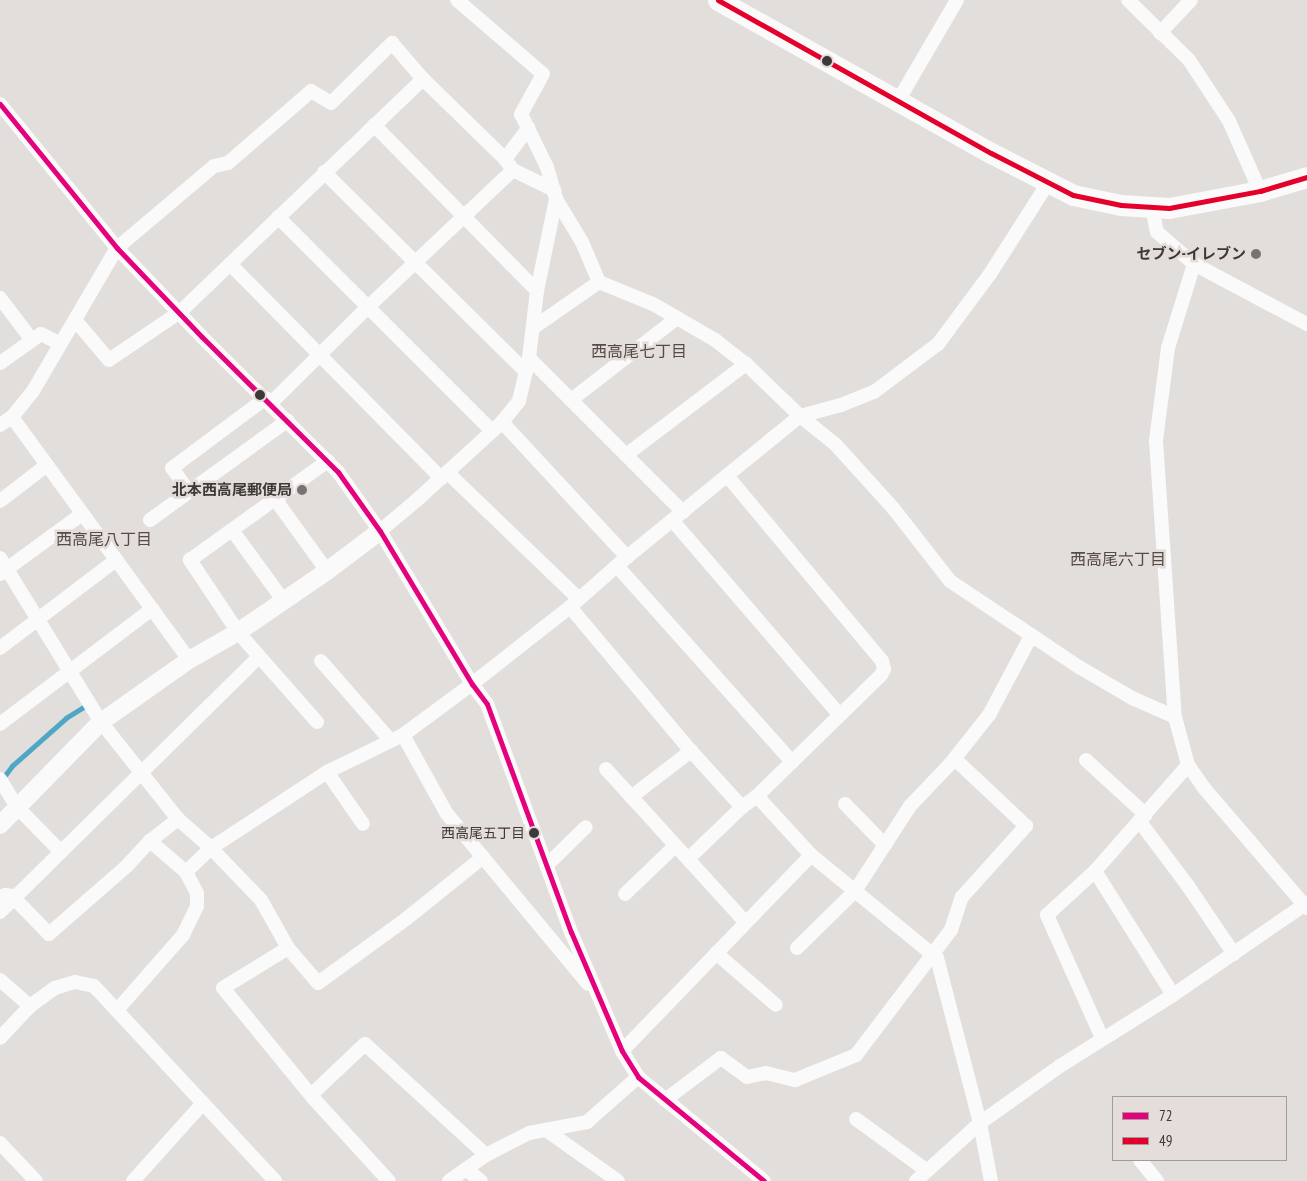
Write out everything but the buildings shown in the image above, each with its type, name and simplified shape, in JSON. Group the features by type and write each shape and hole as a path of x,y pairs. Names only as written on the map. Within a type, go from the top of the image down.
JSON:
{"main road":[{"path":"718,0 898,101 1073,195 1121,206 1169,208 1260,191 1307,177"}],"street":[{"path":"457,0 543,74 521,114 547,167 555,195 582,242 599,282 653,304 715,340 746,364 800,416 836,444 893,508 950,581 1079,667 1132,698 1175,717"},
{"path":"898,101 957,0"},
{"path":"1128,0 1189,60 1229,121 1260,191"},
{"path":"1160,32 1191,0"},
{"path":"0,425 12,417 33,392 117,248 214,166 228,163 311,91 331,103 392,43 423,78 509,164 555,195"},
{"path":"75,320 109,360 180,312 423,78"},
{"path":"0,104 117,248 202,337 269,400 328,461 380,531 472,684 487,704 571,932 622,1051 638,1077 764,1181"},
{"path":"374,125 464,215 536,291"},
{"path":"189,492 172,468 269,400 320,353 464,215 509,164 528,128"},
{"path":"324,172 415,261 528,365 571,400 626,455 840,715"},
{"path":"186,872 211,848 327,772 397,738 472,684 574,603 622,561 728,477 800,416 841,405 874,392 938,344 990,274 1048,183"},
{"path":"0,825 101,722 189,660 238,632 327,572 380,531 444,475 496,427 519,401 528,365 536,291 555,195"},
{"path":"1152,207 1157,232 1194,264 1307,324"},
{"path":"278,217 368,307 496,427 622,561 792,762"},
{"path":"230,264 574,603 691,751 742,806"},
{"path":"916,1181 980,1122 1102,1038 1173,995 1306,905 1204,788 1188,765 1175,717 1156,441 1168,348 1194,264"},
{"path":"533,328 599,282"},
{"path":"0,298 32,340"},
{"path":"571,400 677,318"},
{"path":"0,364 41,334 61,344"},
{"path":"626,455 746,364"},
{"path":"12,417 189,660"},
{"path":"150,520 288,420"},
{"path":"317,722 238,632 190,560 328,461"},
{"path":"0,501 47,465"},
{"path":"689,858 742,806 757,796 881,675 884,669 882,660 728,477"},
{"path":"275,499 327,572"},
{"path":"82,514 2,567 38,620 101,722 178,819 211,848 261,900 288,948 318,983 406,919 483,857"},
{"path":"232,530 283,600"},
{"path":"0,648 116,560"},
{"path":"0,724 152,609"},
{"path":"797,948 855,891 910,806 954,759 989,715 1031,636"},
{"path":"0,912 7,898 61,852 142,774 259,656"},
{"path":"321,661 397,738 447,814 600,999"},
{"path":"631,797 691,751"},
{"path":"665,1100 721,1058 748,1077 766,1074 795,1080 856,1055 950,930 962,898 1026,826 954,759"},
{"path":"1086,760 1143,819 1234,954"},
{"path":"1102,1038 1047,915 1095,871 1143,819 1188,765"},
{"path":"606,769 675,846 689,858 745,922"},
{"path":"327,772 363,824"},
{"path":"0,779 17,807 61,852"},
{"path":"757,796 811,855 937,958 980,1122 991,1181"},
{"path":"845,804 884,845"},
{"path":"7,898 49,934 128,866 150,841 178,819"},
{"path":"547,865 586,827"},
{"path":"118,1009 184,935 197,906 197,893 186,872 150,841"},
{"path":"625,894 675,846"},
{"path":"622,1051 811,855"},
{"path":"1095,871 1173,995"},
{"path":"288,948 223,988 311,1095 389,1181"},
{"path":"716,953 776,1005"},
{"path":"0,980 30,1006"},
{"path":"0,1038 30,1006 55,988 75,982 94,986 118,1009 275,1181"},
{"path":"311,1095 366,1044 486,1155"},
{"path":"449,1181 486,1155 529,1133 587,1122 638,1077"},
{"path":"133,1181 203,1103"},
{"path":"856,1119 926,1170"},
{"path":"546,1130 618,1181"},
{"path":"0,1143 36,1181"},
{"path":"1141,1161 1158,1181"},
{"path":"466,1169 481,1181"}],"waterway":[{"path":"3,778 12,766 66,718 82,708"}],"transit line":[{"name":"49","path":"718,0 991,153 1073,195 1121,205 1169,208 1260,191 1307,177"},
{"name":"72","path":"0,104 117,248 202,337 338,472 380,531 472,684 487,704 571,932 622,1051 638,1077 764,1181"}],"place":[{"name":"セブン-イレブン","path":"1256,254"},
{"name":"北本西高尾郵便局","path":"302,490"},
{"name":"西高尾五丁目","path":"534,833"}],"district":[{"name":"西高尾七丁目","path":"639,351"},
{"name":"西高尾八丁目","path":"104,539"},
{"name":"西高尾六丁目","path":"1118,559"}]}
